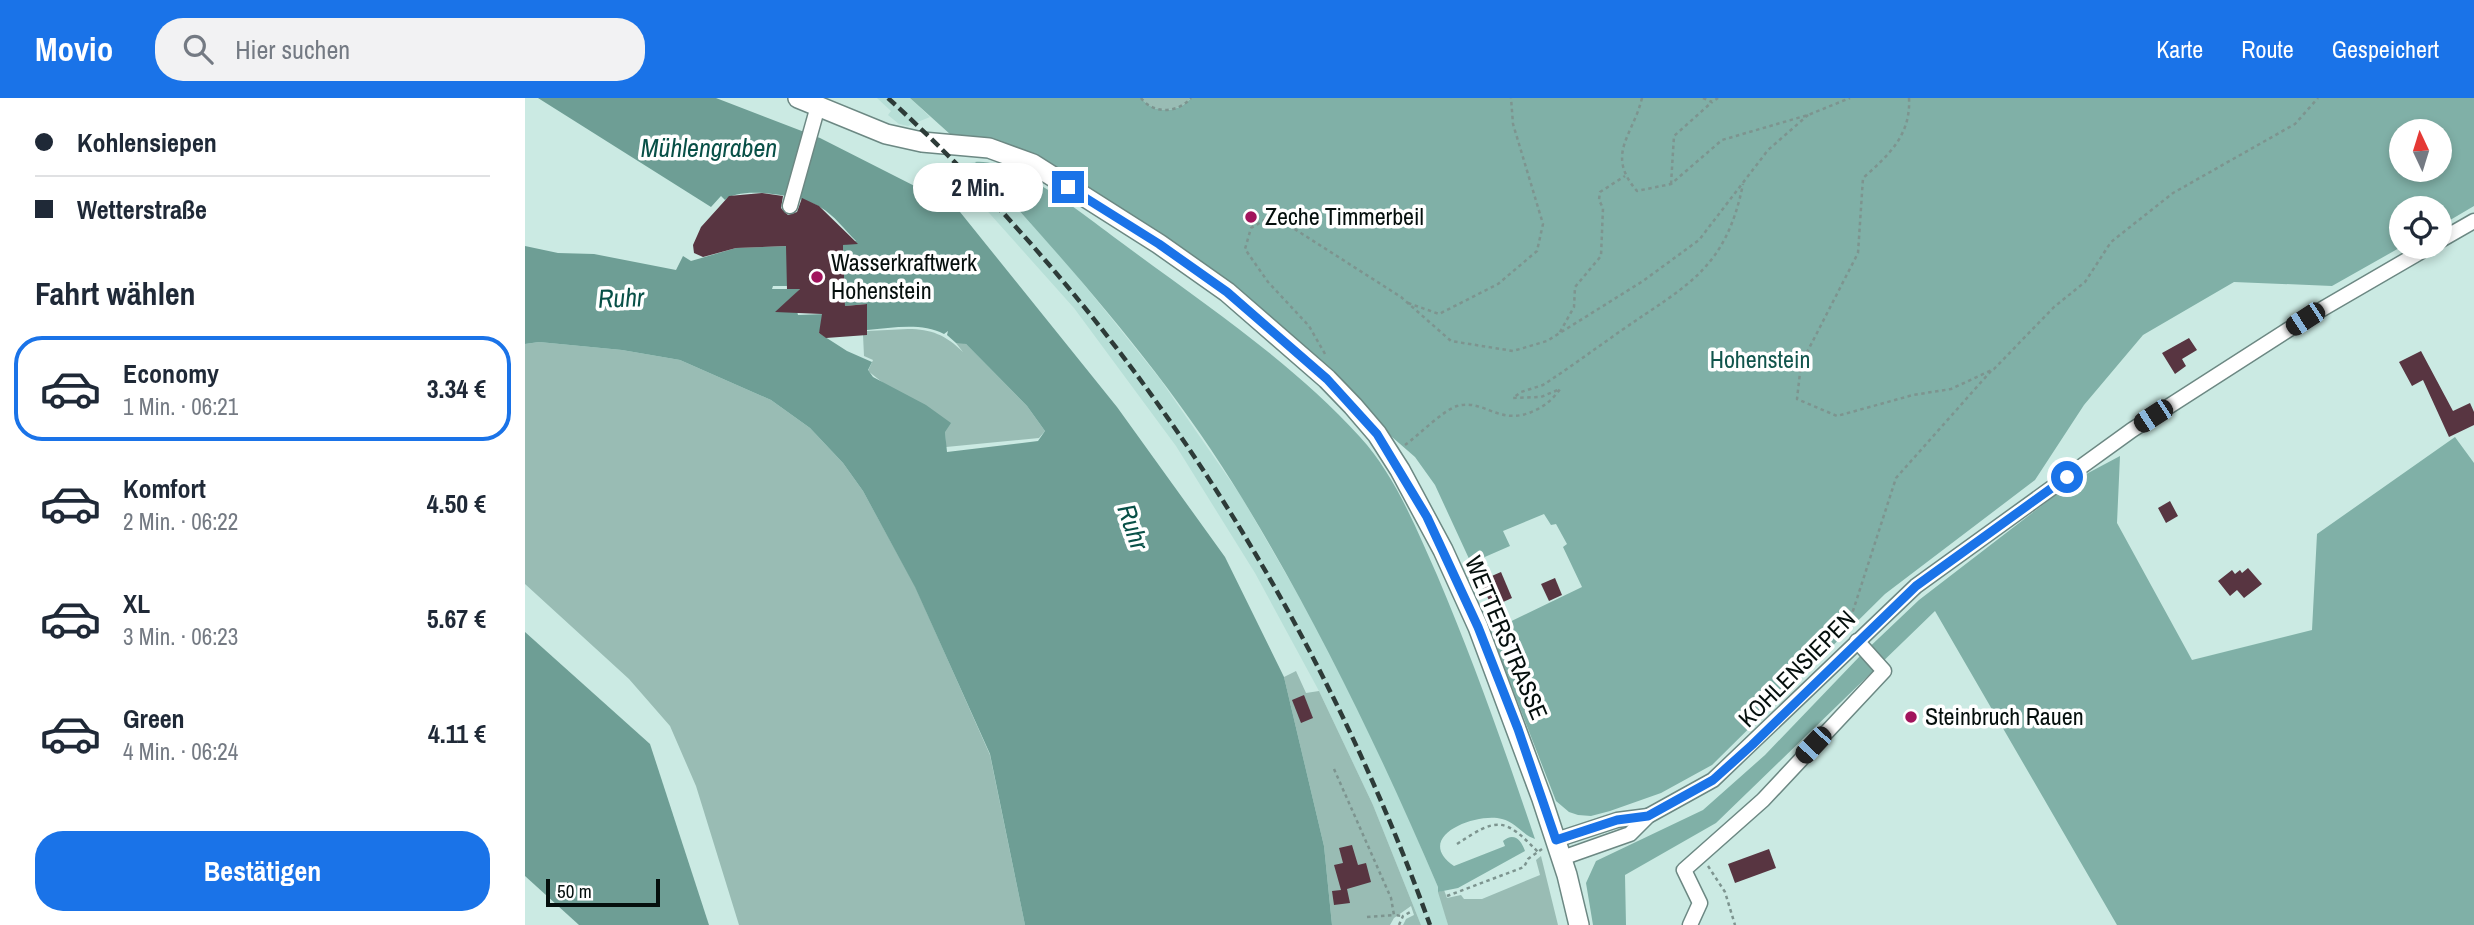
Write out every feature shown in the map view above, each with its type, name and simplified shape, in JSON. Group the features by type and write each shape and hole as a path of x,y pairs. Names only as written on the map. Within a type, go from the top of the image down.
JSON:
{"main road":[{"name":"WETTERSTRASSE","path":"799,98 886,134 922,142 989,148 1033,164 1159,244 1227,292 1327,379 1377,434 1391,456 1427,517 1478,627 1518,729 1559,849 1579,925"}],"street":[{"path":"791,202 818,106"},
{"path":"2452,234 2474,222"},
{"name":"KOHLENSIEPEN","path":"1559,849 1617,820 1648,816 1713,780 1916,586 2131,430 2305,319 2408,259"},
{"path":"1690,925 1700,903 1684,870 1702,857 1763,800 1884,671 1857,641"}],"path":[{"path":"1142,98 1153,108 1167,111 1182,107 1191,98"},
{"path":"1405,301 1439,314 1499,285 1537,251 1543,224 1513,124 1511,98"},
{"path":"1642,98 1621,152 1625,176 1637,191 1671,184 1722,140 1808,115 1850,98"},
{"path":"1703,98 1712,102"},
{"path":"1671,184 1674,136 1718,98"},
{"path":"1909,98 1910,115 1892,153 1863,178 1859,253 1801,364 1797,399 1837,416 1913,395 1951,389 1994,369"},
{"path":"1857,641 1851,617 1896,478 1994,369 2054,307 2085,282 2112,242 2173,193 2295,124 2318,98"},
{"path":"1327,379 1325,351 1309,326 1268,282 1245,249 1251,229 1266,219 1282,221 1405,301 1451,341 1513,351 1547,341 1643,281 1699,240 1768,150 1808,115"},
{"path":"1560,332 1573,307 1575,287 1601,256 1603,208 1599,200 1600,192 1625,176"},
{"path":"1391,456 1456,407 1469,405 1510,418 1521,416 1549,401 1560,389 1535,398 1513,398 1521,392 1542,386 1695,280 1725,241 1738,209 1743,183"},
{"path":"1334,769 1391,898 1394,915"},
{"path":"1457,844 1479,829 1497,824 1515,829 1538,852"},
{"path":"1447,896 1524,867 1528,859 1538,852 1559,849"},
{"path":"1702,857 1725,892 1735,925"},
{"path":"1398,925 1403,916 1412,911"},
{"path":"1367,917 1403,916"}],"shaded area":[{"path":"877,98 910,98 930,117 908,126 899,124 888,115 891,111"},
{"path":"1141,98 1191,98 1180,107 1166,110 1152,107"},
{"path":"975,162 1064,260 1160,379 1241,496 1316,626 1384,761 1438,887 1448,925 1421,925 1373,805 1319,691 1255,573 1176,446 1074,308 948,167"},
{"path":"908,329 938,334 963,352 956,343 959,341 966,344 1027,406 1045,431 1039,438 946,447 945,432 868,371 873,360 864,356 863,335 867,331"},
{"path":"539,342 622,350 680,360 771,400 810,428 843,463 863,491 915,586 990,755 1025,925 739,925 696,786 670,726 629,679 525,584 525,344"},
{"path":"1296,671 1306,693 1319,691 1373,805 1421,925 1403,925 1406,919 1414,915 1411,906 1394,918 1390,925 1332,925 1324,846 1284,677"},
{"path":"1541,856 1558,925 1448,925 1438,892 1444,890 1447,898 1461,895 1464,899 1482,899 1540,875 1536,860"}],"green space":[{"name":"Hohenstein","path":"910,98 1141,98 1153,107 1166,110 1180,107 1191,98 2474,98 2474,206 2452,219 2452,196 2389,196 2389,254 2332,286 2234,282 2143,335 2084,405 2035,480 1885,594 1712,765 1661,793 1591,816 1569,812 1556,801 1497,649 1502,646 1495,629 1582,587 1563,547 1567,544 1556,524 1551,525 1544,514 1503,531 1510,546 1471,563 1435,485 1415,457 1392,437 1338,377 1188,252 1024,150 996,141 951,135"},
{"path":"975,162 992,163 1031,180 1091,220 1276,358 1333,409 1372,452 1404,503 1437,575 1489,706 1535,839 1502,819 1478,819 1464,823 1444,837 1440,845 1443,855 1454,866 1505,846 1503,841 1511,837 1519,841 1525,851 1458,888 1438,892 1416,837 1347,689 1297,593 1242,498 1151,366 1083,283"},
{"path":"2455,437 2474,463 2474,925 2117,925 1935,611 1716,823 1625,875 1626,925 1593,925 1586,883 1596,861 1703,810 1765,755 1860,656 1919,600 2075,480 2120,456 2117,523 2192,660 2312,630 2317,534"}],"water":[{"path":"538,98 716,98 820,138 956,207 1117,407 1225,557 1284,677 1324,846 1332,925 1025,925 990,754 915,587 863,491 843,463 810,428 771,400 680,360 622,350 539,342 525,344 525,246 558,253 594,254 676,270 683,256 691,261 736,248 787,246 800,286 773,286 772,289 800,289 779,311 797,311 798,315 826,314 819,333 847,351 872,362 868,370 873,377 926,405 951,423 945,432 947,452 1038,441 1045,431 1027,406 966,344 956,343 947,335 948,331 944,334 926,328 906,327 867,330 866,304 845,306 843,245 856,241 825,210 800,199 757,193 744,193 725,200 721,196 711,207"},
{"path":"525,632 650,744 709,925 579,925 525,876"}],"building":[{"path":"762,193 783,196 781,208 788,215 797,212 802,198 819,206 858,244 843,245 845,306 867,304 867,335 826,338 819,333 822,314 775,312 800,289 787,289 786,246 736,248 703,257 694,253 693,245 701,227 729,196"},
{"path":"2189,338 2197,350 2182,359 2186,366 2175,374 2162,353"},
{"path":"2421,351 2453,411 2470,403 2474,412 2474,425 2449,437 2423,380 2412,386 2399,362"},
{"path":"2170,501 2178,516 2166,523 2158,508"},
{"path":"2248,568 2262,584 2244,598 2237,590 2230,596 2218,581 2232,570 2235,574"},
{"path":"1501,572 1512,598 1492,607 1480,581"},
{"path":"1555,578 1562,595 1549,601 1541,584"},
{"path":"1304,695 1313,718 1301,723 1292,700"},
{"path":"1352,845 1358,865 1366,863 1371,882 1347,889 1350,903 1334,905 1332,891 1341,890 1334,865 1343,863 1339,848"},
{"path":"1769,849 1776,868 1735,883 1728,864"}],"railway":[{"path":"888,98 977,185 1060,278 1138,376 1209,479 1274,586 1333,696 1385,809 1430,925"}],"place":[{"name":"Zeche Timmerbeil","path":"1251,217"},
{"name":"Wasserkraftwerk Hohenstein","path":"817,277"},
{"name":"Steinbruch Rauen","path":"1911,717"}],"route":[{"path":"1068,187 1159,244 1227,292 1327,379 1377,434 1427,517 1478,627 1518,729 1556,840 1617,820 1648,816 1713,780 1916,586 2067,477"}],"water label":[{"name":"Mühlengraben","path":"709,148"},
{"name":"Ruhr","path":"621,298"},
{"name":"Ruhr","path":"1133,527"}]}
